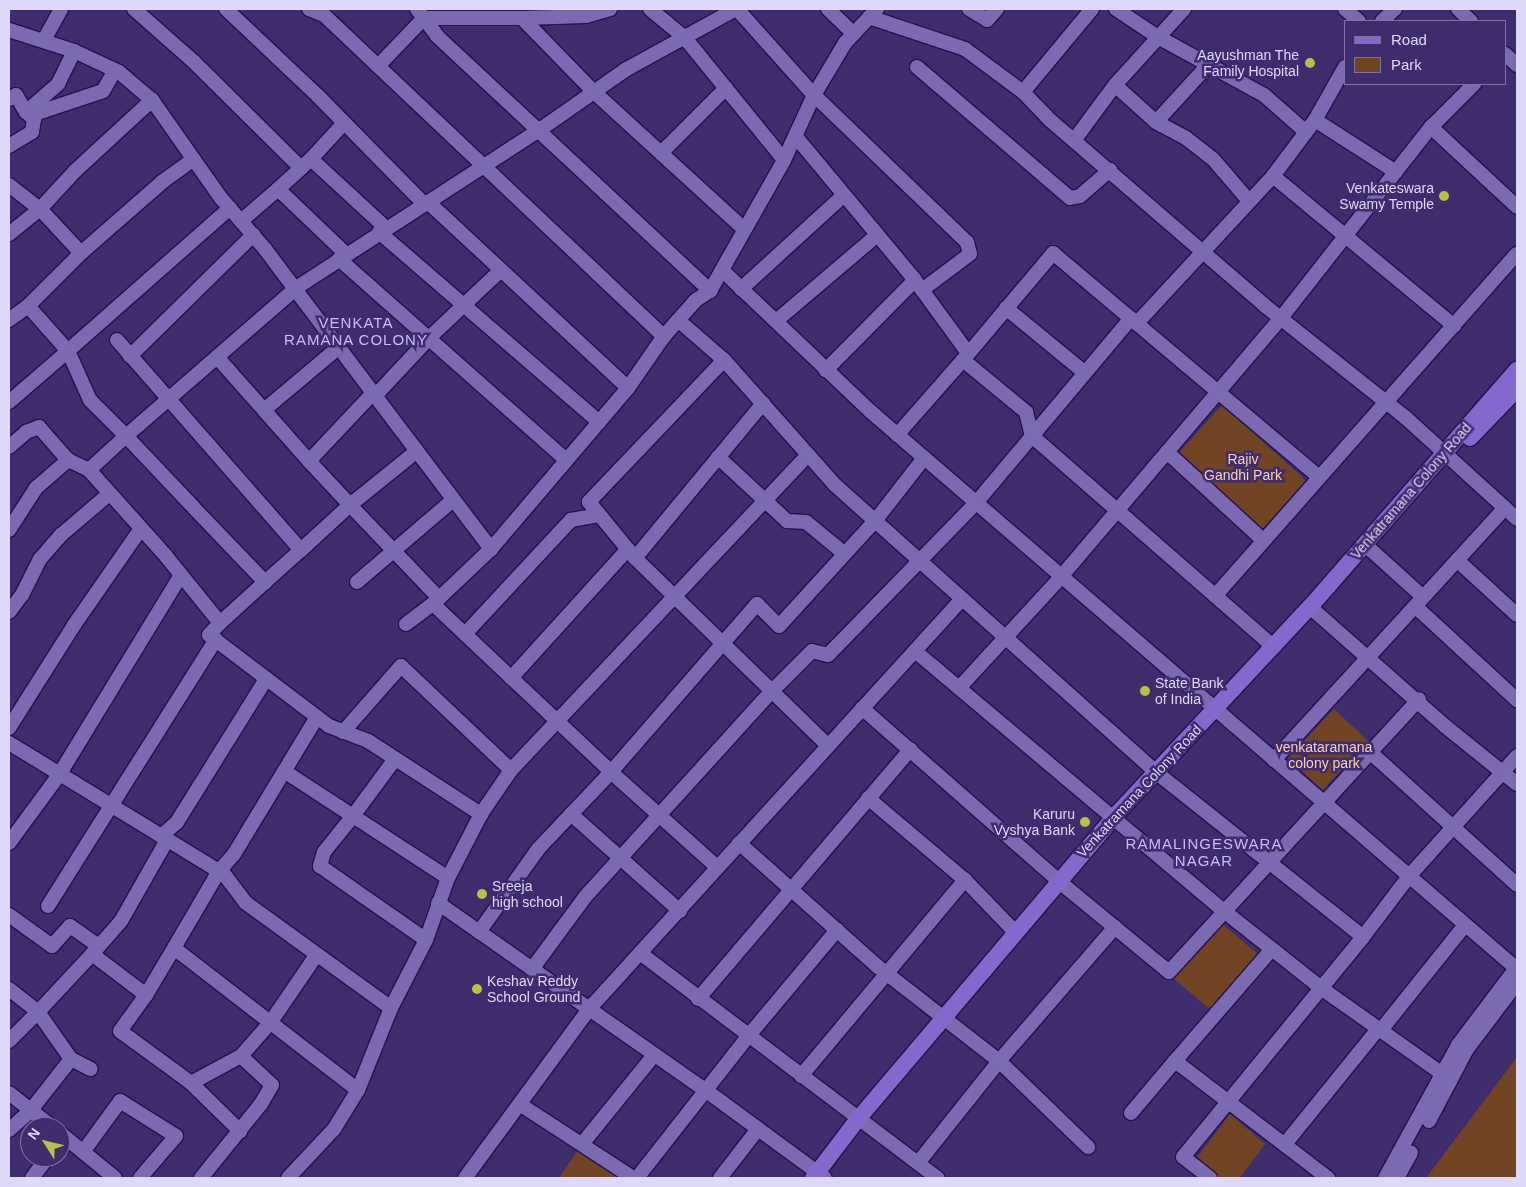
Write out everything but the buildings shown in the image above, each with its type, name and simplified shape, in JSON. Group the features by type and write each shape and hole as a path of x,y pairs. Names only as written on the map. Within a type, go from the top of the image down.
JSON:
{"main road":[{"name":"Venkatramana Colony Road","path":"821,1177 862,1121 945,1022 1014,932 1063,884 1116,822 1218,714 1274,647 1314,610 1517,370"},
{"path":"1218,714 1371,550 1447,454 1517,390"},
{"path":"945,1022 1063,884"}],"street":[{"path":"44,40 61,9"},
{"path":"134,9 465,306 599,422"},
{"path":"226,9 426,203 628,388"},
{"path":"309,9 324,15 664,336"},
{"path":"421,14 522,18 586,16 610,9"},
{"path":"650,9 685,38 784,160"},
{"path":"89,470 296,288 382,230 538,132 625,70 737,9 814,95 967,242 970,254 919,285 826,370"},
{"path":"828,9 854,34"},
{"path":"970,9 987,20 997,9"},
{"path":"1023,92 1092,9"},
{"path":"1116,9 1158,37 1264,95 1306,132"},
{"path":"1075,139 1115,85 1184,9"},
{"path":"1345,9 1358,20"},
{"path":"1383,20 1396,9"},
{"path":"1460,10 1470,20"},
{"path":"406,624 436,601 491,549 628,388 664,336 678,320 710,291 723,271 743,228 784,160 814,95 854,34 873,13 965,49 1023,92 1050,120 1075,139 1281,318 1388,403 1447,454 1517,519"},
{"path":"378,66 421,14"},
{"path":"421,14 437,36 710,291"},
{"path":"522,18 594,92 743,228"},
{"path":"9,30 30,39 44,40 74,51 115,70 152,100 230,208 296,288 338,348 491,549"},
{"path":"28,114 58,84 74,51"},
{"path":"1506,55 1517,65"},
{"path":"1156,122 1209,64"},
{"path":"917,67 1070,198 1080,196 1110,170"},
{"path":"532,969 585,897 661,817 772,692 812,651 828,655 976,503 1085,373 1272,176 1315,120 1344,69"},
{"path":"28,114 103,91 115,70"},
{"path":"1115,85 1156,122 1186,138 1213,159 1249,201"},
{"path":"959,688 1119,511 1281,318 1431,126 1473,85"},
{"path":"661,153 726,88"},
{"path":"9,146 32,132 34,119 11,93"},
{"path":"9,234 40,209 75,172 152,100"},
{"path":"1315,120 1396,172"},
{"path":"241,221 306,164 344,123"},
{"path":"1431,126 1517,207"},
{"path":"796,137 919,285 966,356 1026,412 1032,436 1274,647"},
{"path":"9,320 28,306 81,253 162,182 194,159"},
{"path":"1272,176 1454,326"},
{"path":"9,185 40,209 81,253"},
{"path":"278,189 343,257 429,338 566,460"},
{"path":"742,289 844,195"},
{"path":"9,402 230,208"},
{"path":"130,356 253,235"},
{"path":"776,322 877,235"},
{"path":"897,435 1053,253 1319,477"},
{"path":"1215,596 1319,477 1388,403 1517,254"},
{"path":"309,460 429,338 501,270"},
{"path":"723,271 897,435 1218,714 1410,875 1465,925 1517,968 1512,985 1458,1045 1447,1078 1410,1146 1397,1178"},
{"path":"28,306 68,351 90,400 265,582"},
{"path":"1006,308 1085,373"},
{"path":"678,320 724,360 835,485 919,561 1161,776 1271,861 1363,937"},
{"path":"117,340 301,550"},
{"path":"264,410 338,348"},
{"path":"216,357 350,506 394,551 465,634 611,772 717,867"},
{"path":"724,360 589,502 632,553 674,597 828,746"},
{"path":"511,678 632,553 718,457 763,403"},
{"path":"9,447 26,432 39,427 68,460 89,470 108,494 119,502 140,530 166,556 180,577 220,623"},
{"path":"417,451 350,506 209,635 317,717 343,732 368,741 481,814"},
{"path":"1167,452 1263,540"},
{"path":"288,1178 334,1129 358,1090 391,1008 426,940 448,878 481,814 511,770 808,455"},
{"path":"718,457 787,522 806,522 845,554"},
{"path":"479,932 539,848 611,772 757,604 779,626 875,521 924,458"},
{"path":"9,530 36,488 68,460"},
{"path":"9,612 22,596 40,559 61,535 108,494"},
{"path":"357,582 454,500"},
{"path":"1274,760 1505,508"},
{"path":"465,634 571,520 600,515"},
{"path":"9,728 74,625 140,530"},
{"path":"1371,550 1419,602 1517,700"},
{"path":"1457,560 1517,615"},
{"path":"9,843 59,775 180,577"},
{"path":"465,1178 521,1105 589,1010 962,599"},
{"path":"1314,610 1419,699 1445,726 1517,784"},
{"path":"48,906 216,639"},
{"path":"914,651 1224,912 1321,988 1447,1078"},
{"path":"343,732 401,666 511,770"},
{"path":"9,1041 96,950 121,920 164,838 177,822 266,679"},
{"path":"862,708 1063,884 1169,972 1419,699"},
{"path":"240,1131 191,1083 120,1031 146,995 218,871 234,854 317,717"},
{"path":"9,744 218,871 246,903 391,1008"},
{"path":"698,999 911,749"},
{"path":"1370,752 1517,884"},
{"path":"1210,1178 1183,1157 1363,937 1410,875 1517,756"},
{"path":"395,759 324,852 320,866 426,940"},
{"path":"284,771 448,878"},
{"path":"868,798 965,880 1014,932"},
{"path":"571,814 623,857 680,911"},
{"path":"739,843 885,973 945,1022 999,1062 1088,1147"},
{"path":"801,1076 885,973 965,880"},
{"path":"438,903 708,1092 821,1177"},
{"path":"9,915 52,946 70,926 146,995"},
{"path":"1285,1144 1465,925"},
{"path":"918,1163 999,1062 1115,927"},
{"path":"638,1178 708,1092 750,1034 837,930"},
{"path":"174,948 358,1090"},
{"path":"1131,1113 1272,949"},
{"path":"640,953 698,999 750,1034 801,1076 937,1178"},
{"path":"191,1083 240,1056 270,1022 317,954"},
{"path":"9,989 38,1012 71,1059 90,1069"},
{"path":"582,1144 654,1055"},
{"path":"201,1178 240,1131 272,1085 240,1056"},
{"path":"9,1130 31,1110 71,1059"},
{"path":"1175,1061 1328,1178"},
{"path":"9,1093 40,1117"},
{"path":"83,1152 120,1101 176,1136 140,1178"},
{"path":"521,1105 633,1178"},
{"path":"720,1178 758,1129"},
{"path":"70,1143 83,1152 109,1176"},
{"path":"1385,1178 1410,1146"},
{"path":"32,1178 40,1167"}],"green space":[{"name":"Rajiv Gandhi Park","path":"1222,405 1306,481 1262,529 1179,453"},
{"name":"venkataramana colony park","path":"1334,709 1368,741 1323,790 1288,758"},
{"path":"1221,923 1260,956 1213,1012 1174,979"},
{"path":"1517,1057 1517,1178 1426,1178"},
{"path":"1230,1114 1265,1144 1240,1178 1219,1178 1196,1159"},
{"path":"582,1144 622,1178 559,1178"}],"place":[{"name":"Aayushman The Family Hospital","path":"1310,63"},
{"name":"Venkateswara Swamy Temple","path":"1444,196"},
{"name":"State Bank of India","path":"1145,691"},
{"name":"Karuru Vyshya Bank","path":"1085,822"},
{"name":"Sreeja high school","path":"482,894"},
{"name":"Keshav Reddy School Ground","path":"477,989"}],"district":[{"name":"VENKATA RAMANA COLONY","path":"356,330"},
{"name":"RAMALINGESWARA NAGAR","path":"1204,852"}]}
